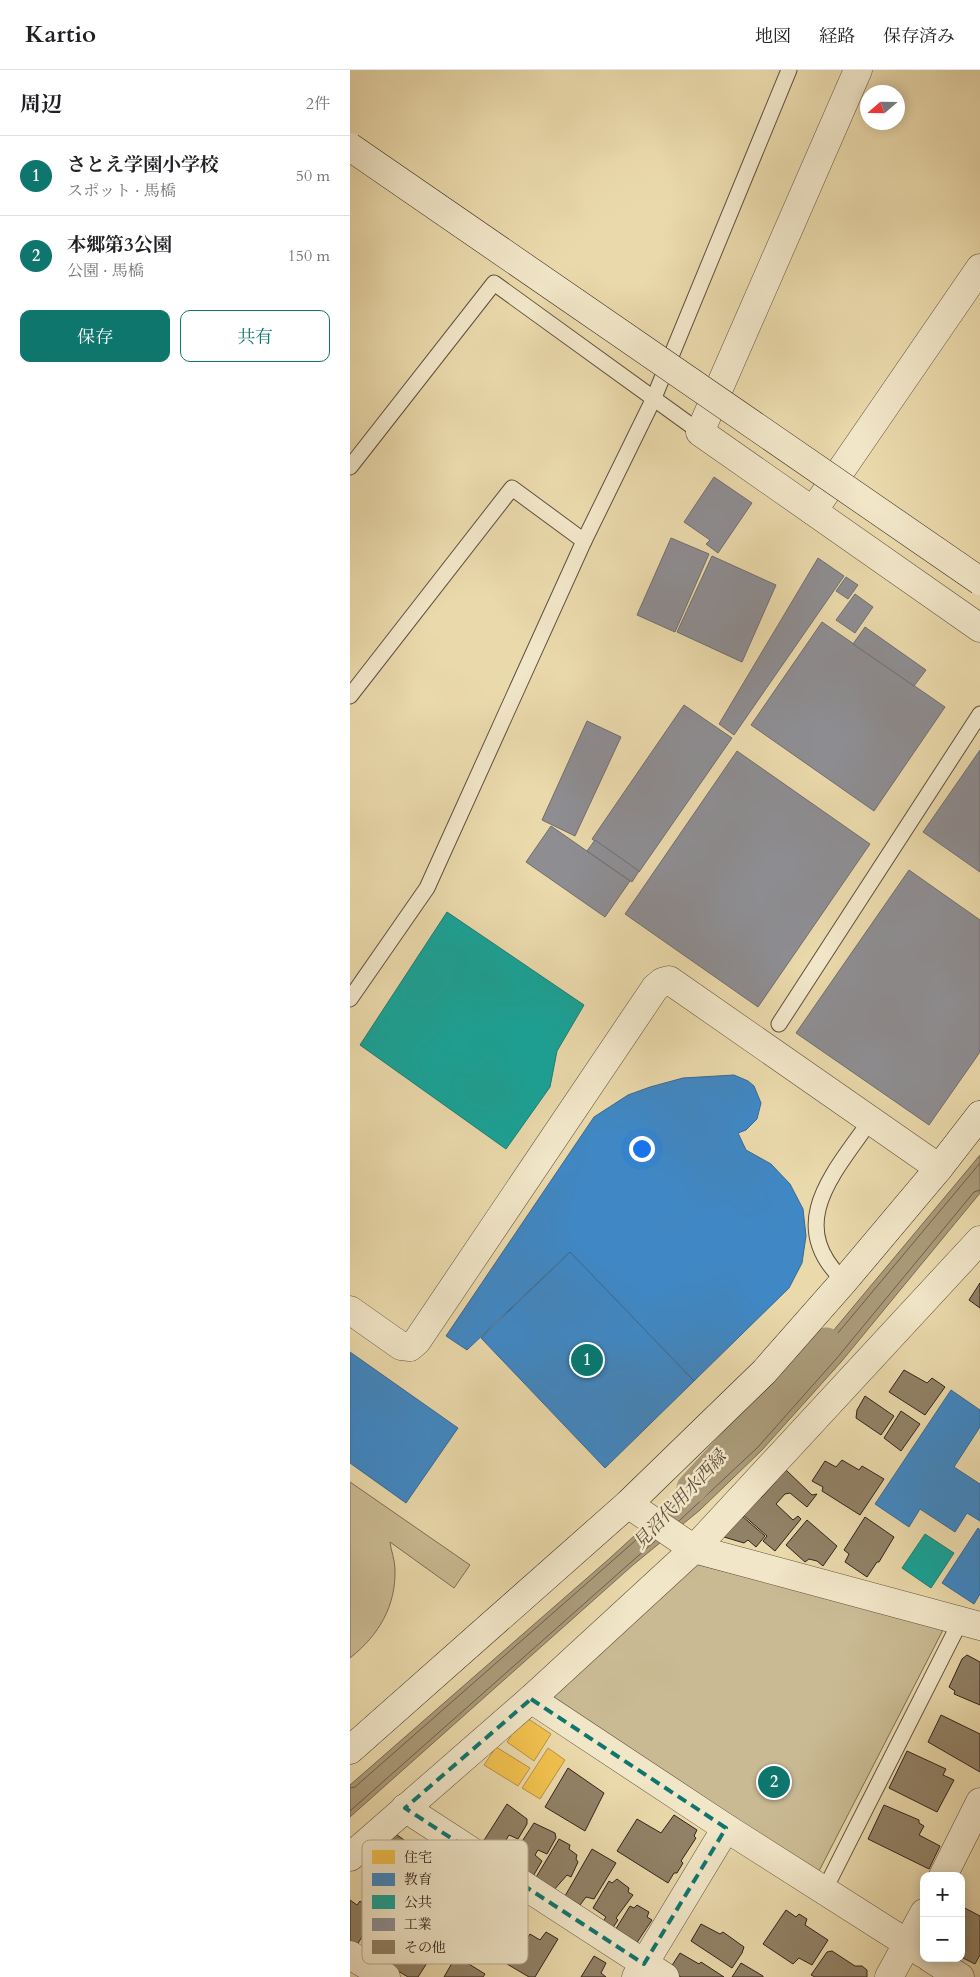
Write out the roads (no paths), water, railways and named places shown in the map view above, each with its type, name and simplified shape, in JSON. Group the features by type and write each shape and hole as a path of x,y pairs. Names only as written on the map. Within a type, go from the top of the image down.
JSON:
{"street":[{"path":"858,70 700,432 980,628"},
{"path":"350,147 980,581"},
{"path":"813,512 980,268"},
{"path":"350,1310 401,1346 410,1347 416,1341 655,988 662,982 669,980 938,1168"},
{"path":"350,1750 635,1508 764,1372 844,1281 980,1115"},
{"path":"369,1840 531,1699 980,1240"},
{"path":"635,1508 685,1543 970,1623"},
{"path":"531,1699 726,1828 916,1949"},
{"path":"944,1872 980,1802"},
{"path":"405,1808 452,1840"},
{"path":"528,1892 648,1973 726,1828"},
{"path":"350,1857 362,1846"},
{"path":"890,1977 916,1949 923,1917"},
{"path":"350,1955 362,1962"},
{"path":"936,1962 960,1977"},
{"path":"365,1964 386,1977"}],"lane":[{"path":"350,999 427,888 584,541 653,400 789,70"},
{"path":"350,467 494,283 653,400 700,432"},
{"path":"350,696 512,488 584,541"},
{"path":"779,1024 980,714"},
{"path":"844,1281 828,1266 817,1241 817,1208 824,1188 870,1121"},
{"path":"824,1891 970,1623"}],"water":[{"path":"980,1155 980,1193 841,1362 762,1450 700,1510 633,1565 350,1817 350,1785 610,1558 752,1428"}],"waterway":[{"name":"見沼代用水西縁","path":"692,1488 826,1343"}],"place":[{"name":"さとえ学園小学校","path":"587,1360"},
{"name":"本郷第3公園","path":"774,1782"}]}
